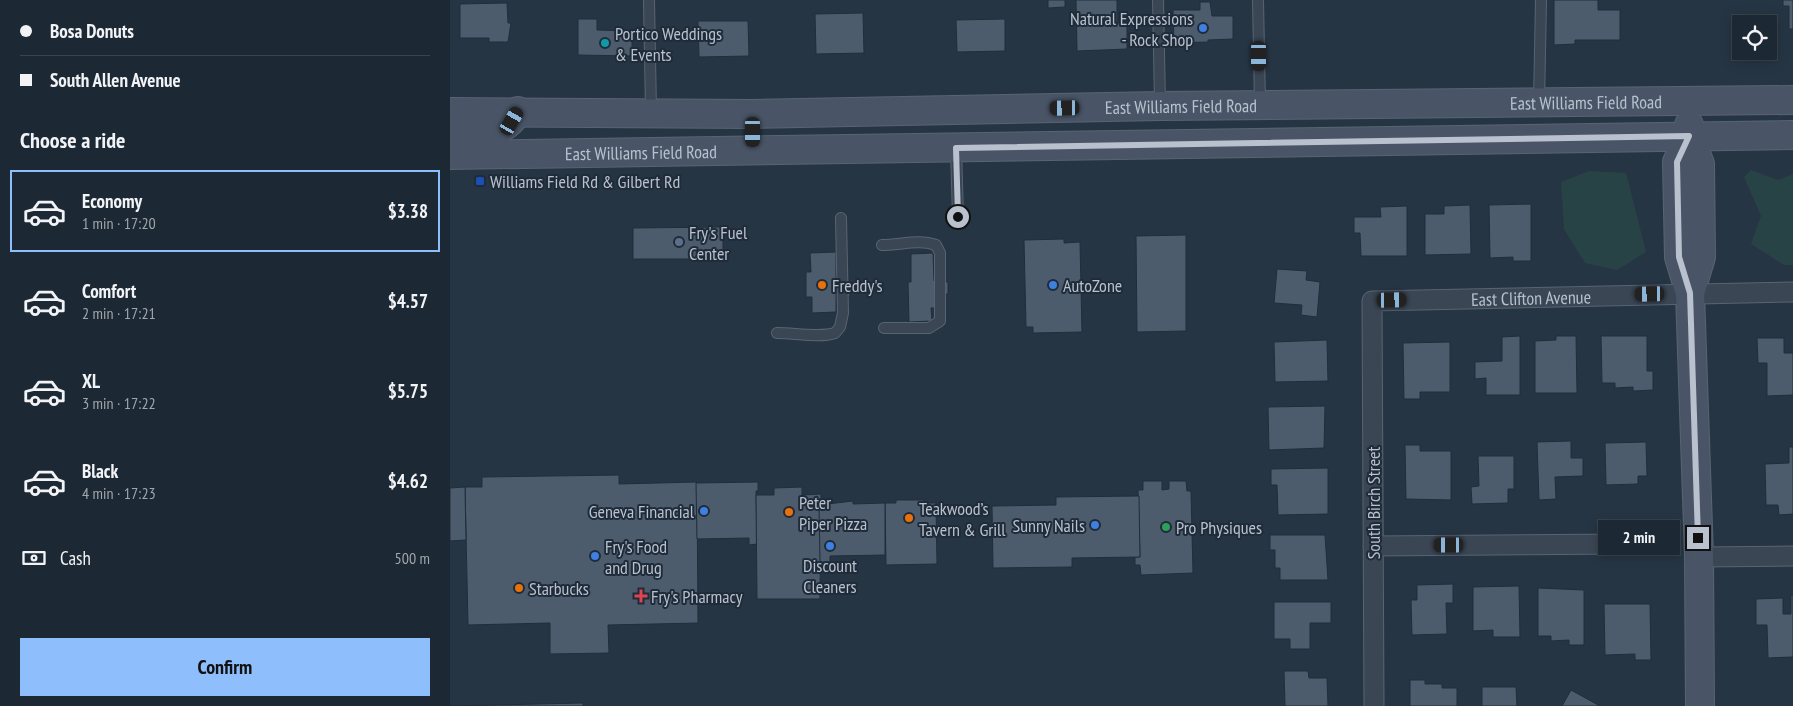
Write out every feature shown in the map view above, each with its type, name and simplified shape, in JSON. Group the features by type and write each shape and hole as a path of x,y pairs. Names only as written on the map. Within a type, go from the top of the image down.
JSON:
{"main road":[{"name":"East Williams Field Road","path":"450,112 753,114 1160,106 1539,104 1793,100"},
{"path":"1689,101 1689,136 1677,162 1679,257 1690,293 1699,557 1700,706"},
{"path":"1209,106 1211,144"},
{"path":"450,133 494,132 505,129 518,112"},
{"path":"752,150 753,114"},
{"name":"East Williams Field Road","path":"450,155 1793,135"}],"street":[{"name":"East Clifton Avenue","path":"1372,301 1793,292"},
{"name":"South Birch Street","path":"1372,301 1374,706"},
{"path":"1373,546 1621,544"},
{"path":"1699,557 1793,556"}],"lane":[{"path":"650,0 651,113"},
{"path":"1158,0 1160,106"},
{"path":"1258,0 1260,105"},
{"path":"1539,104 1541,0"},
{"path":"956,148 958,217"},
{"path":"777,333 820,336 835,333 840,327 843,313 840,218"},
{"path":"882,245 905,245 925,241 936,245 940,253 940,321 929,328 884,328"}],"green space":[{"path":"1751,170 1778,180 1793,174 1793,265 1784,265 1751,244 1761,216 1744,177"},
{"path":"1589,171 1626,173 1646,252 1617,270 1585,263 1564,229 1561,182"}],"building":[{"path":"1048,0 1065,0 1065,7 1048,8"},
{"path":"1076,0 1117,0 1117,23 1127,23 1127,49 1077,51"},
{"path":"1554,0 1598,0 1598,10 1620,10 1620,40 1575,40 1575,44 1554,45"},
{"path":"1783,0 1793,0 1793,29 1789,29 1789,6 1783,6"},
{"name":"Natural Expressions - Rock Shop","path":"1200,2 1210,2 1212,16 1233,16 1233,39 1174,43 1173,10 1200,10"},
{"path":"507,3 508,23 511,23 508,42 489,42 489,38 460,38 460,4"},
{"path":"863,13 864,53 816,54 815,14"},
{"name":"Portico Weddings & Events","path":"578,19 597,19 597,30 632,31 632,56 578,55"},
{"path":"1005,19 1005,51 957,52 956,20"},
{"path":"698,21 748,21 749,56 699,57"},
{"path":"1531,204 1531,261 1513,261 1513,257 1490,258 1489,205"},
{"path":"1470,205 1471,254 1425,255 1425,214 1444,214 1444,206"},
{"path":"1407,206 1407,256 1361,256 1360,233 1354,233 1354,217 1381,217 1380,207"},
{"path":"723,227 723,259 633,259 633,228"},
{"path":"1186,235 1186,331 1137,332 1136,236"},
{"name":"AutoZone","path":"1064,239 1064,243 1080,242 1082,332 1033,333 1033,327 1026,327 1024,240"},
{"path":"836,252 836,312 812,313 812,297 806,297 806,272 811,272 810,253"},
{"path":"933,253 936,308 931,308 932,321 909,322 908,282 911,282 911,254"},
{"path":"1277,269 1307,271 1306,280 1320,282 1317,317 1301,315 1302,305 1274,303"},
{"path":"850,282 850,296 837,296 837,283"},
{"path":"936,282 948,282 948,294 936,294"},
{"path":"1520,336 1520,395 1486,395 1486,378 1475,379 1475,362 1502,361 1502,337"},
{"path":"1556,336 1576,336 1577,393 1535,393 1535,341 1556,340"},
{"path":"1601,336 1647,336 1647,371 1653,371 1653,390 1633,391 1633,387 1615,388 1615,383 1602,383"},
{"path":"1757,338 1784,338 1784,353 1793,353 1793,395 1767,396 1767,363 1758,363"},
{"path":"1327,340 1328,381 1275,382 1274,342"},
{"path":"1450,342 1450,392 1420,392 1420,399 1404,399 1403,343"},
{"path":"1325,406 1324,448 1269,450 1268,407"},
{"path":"1571,441 1571,458 1583,458 1583,476 1555,477 1556,499 1539,500 1537,442"},
{"path":"1646,442 1647,476 1638,476 1638,484 1606,485 1605,443"},
{"path":"1405,445 1420,445 1420,451 1451,451 1451,500 1406,499"},
{"path":"1789,447 1793,447 1793,514 1779,515 1778,505 1766,505 1765,464 1789,463"},
{"path":"1478,456 1514,456 1514,489 1508,489 1508,503 1472,504 1471,487 1479,486"},
{"path":"1328,468 1328,514 1278,515 1277,485 1271,485 1271,469"},
{"path":"619,475 619,484 697,482 698,623 608,625 609,653 550,654 550,623 468,625 465,487 482,487 482,477"},
{"name":"Pro Physiques","path":"1143,481 1162,481 1162,490 1169,489 1169,481 1186,481 1187,491 1191,491 1193,573 1141,575 1140,565 1135,565 1135,557 1140,557 1138,490 1143,490"},
{"path":"758,482 758,491 756,491 757,544 749,545 749,538 697,539 696,483"},
{"path":"465,487 466,540 450,541 450,488"},
{"path":"802,487 802,495 821,494 820,599 757,599 756,495 774,495 774,488"},
{"path":"1139,496 1140,557 1072,558 1072,567 993,568 992,506 1056,505 1056,497"},
{"path":"896,500 924,500 924,503 936,503 937,564 886,565 885,503 896,503"},
{"path":"853,501 853,504 885,503 885,555 830,556 830,562 820,562 819,505"},
{"path":"1270,535 1325,535 1328,580 1280,580 1280,568 1275,568 1275,550 1270,550"},
{"path":"1453,584 1453,603 1446,603 1447,634 1412,635 1411,600 1417,600 1417,585"},
{"path":"1519,586 1520,637 1493,637 1493,630 1473,631 1473,587"},
{"path":"1538,588 1584,590 1584,645 1569,645 1569,640 1551,641 1551,636 1538,636"},
{"path":"1791,595 1793,595 1793,657 1768,658 1767,625 1756,625 1756,599 1783,598 1783,614 1791,614"},
{"path":"1274,602 1331,602 1331,623 1310,623 1310,649 1290,649 1290,639 1274,639"},
{"path":"1604,604 1650,604 1651,660 1635,660 1635,654 1605,655"},
{"path":"1284,671 1308,671 1309,678 1327,678 1328,706 1285,706"},
{"path":"1410,680 1425,680 1425,684 1442,684 1442,688 1457,688 1457,706 1410,706"},
{"path":"1482,687 1516,687 1517,706 1482,706"},
{"path":"1571,690 1600,706 1562,706"},
{"path":"583,703 583,706 450,706"}],"place":[{"name":"Natural Expressions - Rock Shop","path":"1203,28"},
{"name":"Portico Weddings & Events","path":"605,43"},
{"name":"Williams Field Rd & Gilbert Rd","path":"480,181"},
{"name":"Fry's Fuel Center","path":"679,242"},
{"name":"Freddy's","path":"822,285"},
{"name":"AutoZone","path":"1053,285"},
{"name":"Geneva Financial","path":"704,511"},
{"name":"Peter Piper Pizza","path":"789,512"},
{"name":"Teakwood’s Tavern & Grill","path":"909,518"},
{"name":"Sunny Nails","path":"1095,525"},
{"name":"Pro Physiques","path":"1166,527"},
{"name":"Discount Cleaners","path":"830,546"},
{"name":"Fry's Food and Drug","path":"595,556"},
{"name":"Starbucks","path":"519,588"},
{"name":"Fry's Pharmacy","path":"641,596"}],"route":[{"path":"958,217 956,148 1689,136 1677,162 1679,257 1690,293 1698,538"}]}
